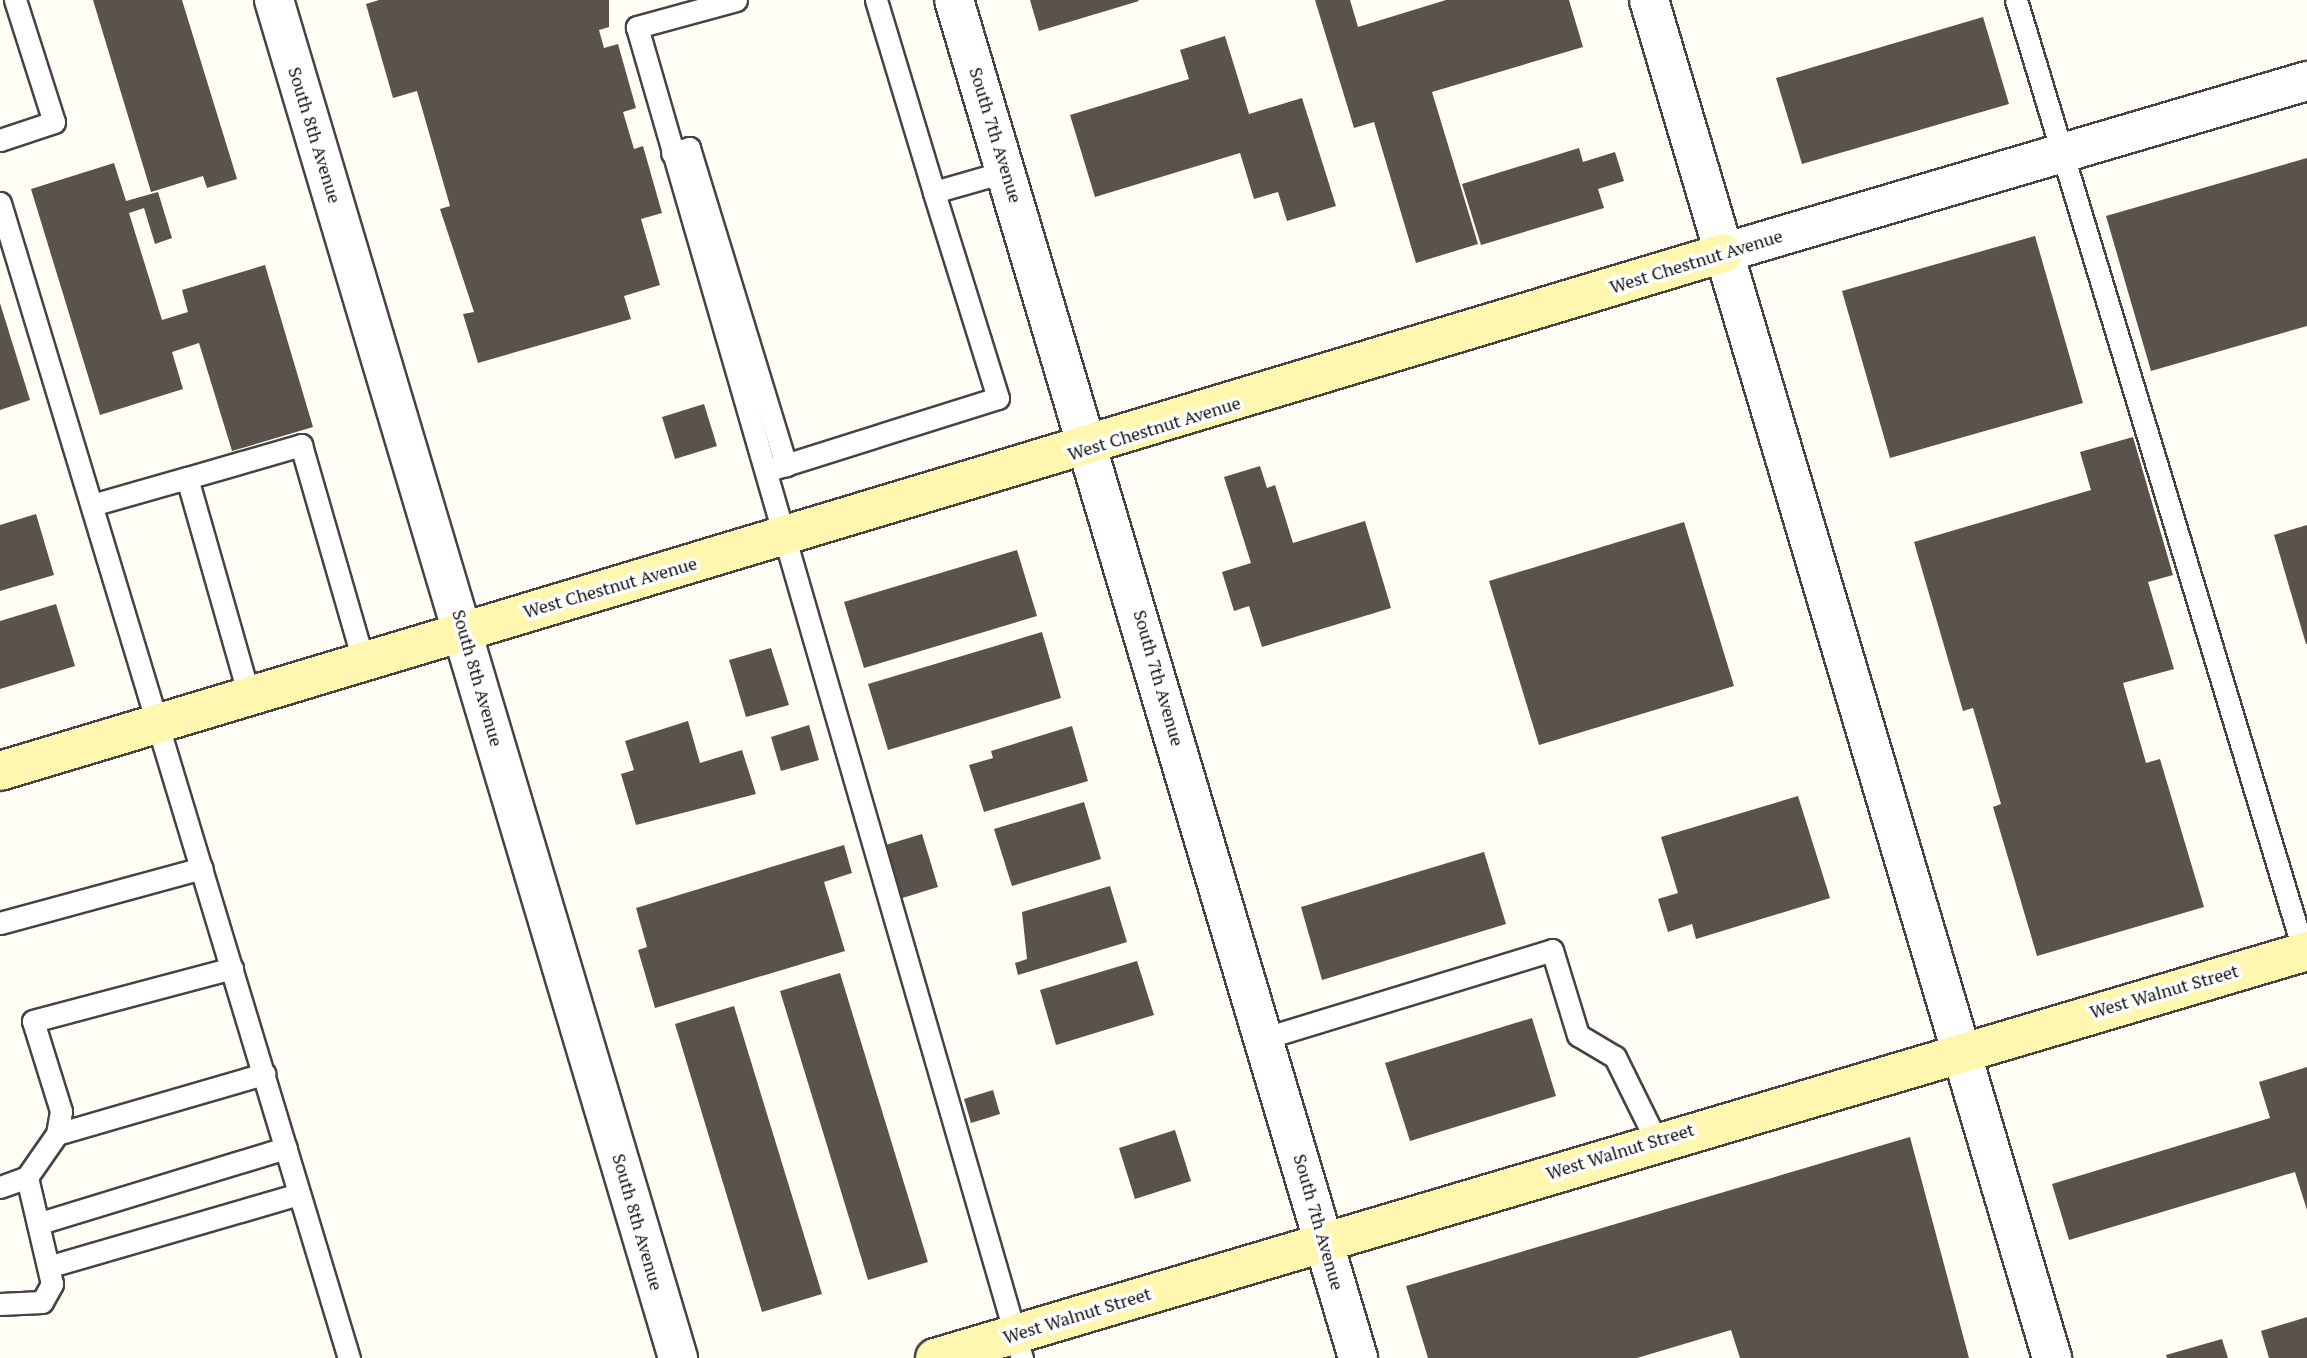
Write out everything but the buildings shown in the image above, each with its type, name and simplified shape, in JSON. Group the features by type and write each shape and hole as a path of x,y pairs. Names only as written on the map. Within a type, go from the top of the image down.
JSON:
{"street":[{"name":"South 8th Avenue","path":"274,0 464,629 678,1358"},
{"name":"South 7th Avenue","path":"954,0 1091,447 1358,1358"},
{"path":"1649,0 2052,1358"},
{"name":"West Chestnut Avenue","path":"0,771 464,629 1091,447 1723,253 2307,82"},
{"name":"West Walnut Street","path":"935,1358 1019,1346 1324,1241 1656,1140 1960,1049 2306,955"}],"lane":[{"path":"0,140 54,122 15,0"},
{"path":"736,0 637,27 1019,1346"},
{"path":"766,471 998,398 876,0"},
{"path":"2016,0 2306,955"},
{"path":"672,153 689,148 786,464"},
{"path":"934,192 1007,171"},
{"path":"0,203 349,1358"},
{"path":"92,505 301,445 363,660"},
{"path":"187,478 249,695"},
{"path":"0,923 202,868"},
{"path":"1265,1038 1552,950 1578,1035 1615,1057 1656,1140"},
{"path":"0,1187 27,1177 57,1134 61,1111 33,1021 232,968"},
{"path":"57,1134 264,1074"},
{"path":"40,1223 286,1148"},
{"path":"0,1304 42,1302 52,1284 51,1266 27,1177"},
{"path":"51,1266 299,1194"}]}
